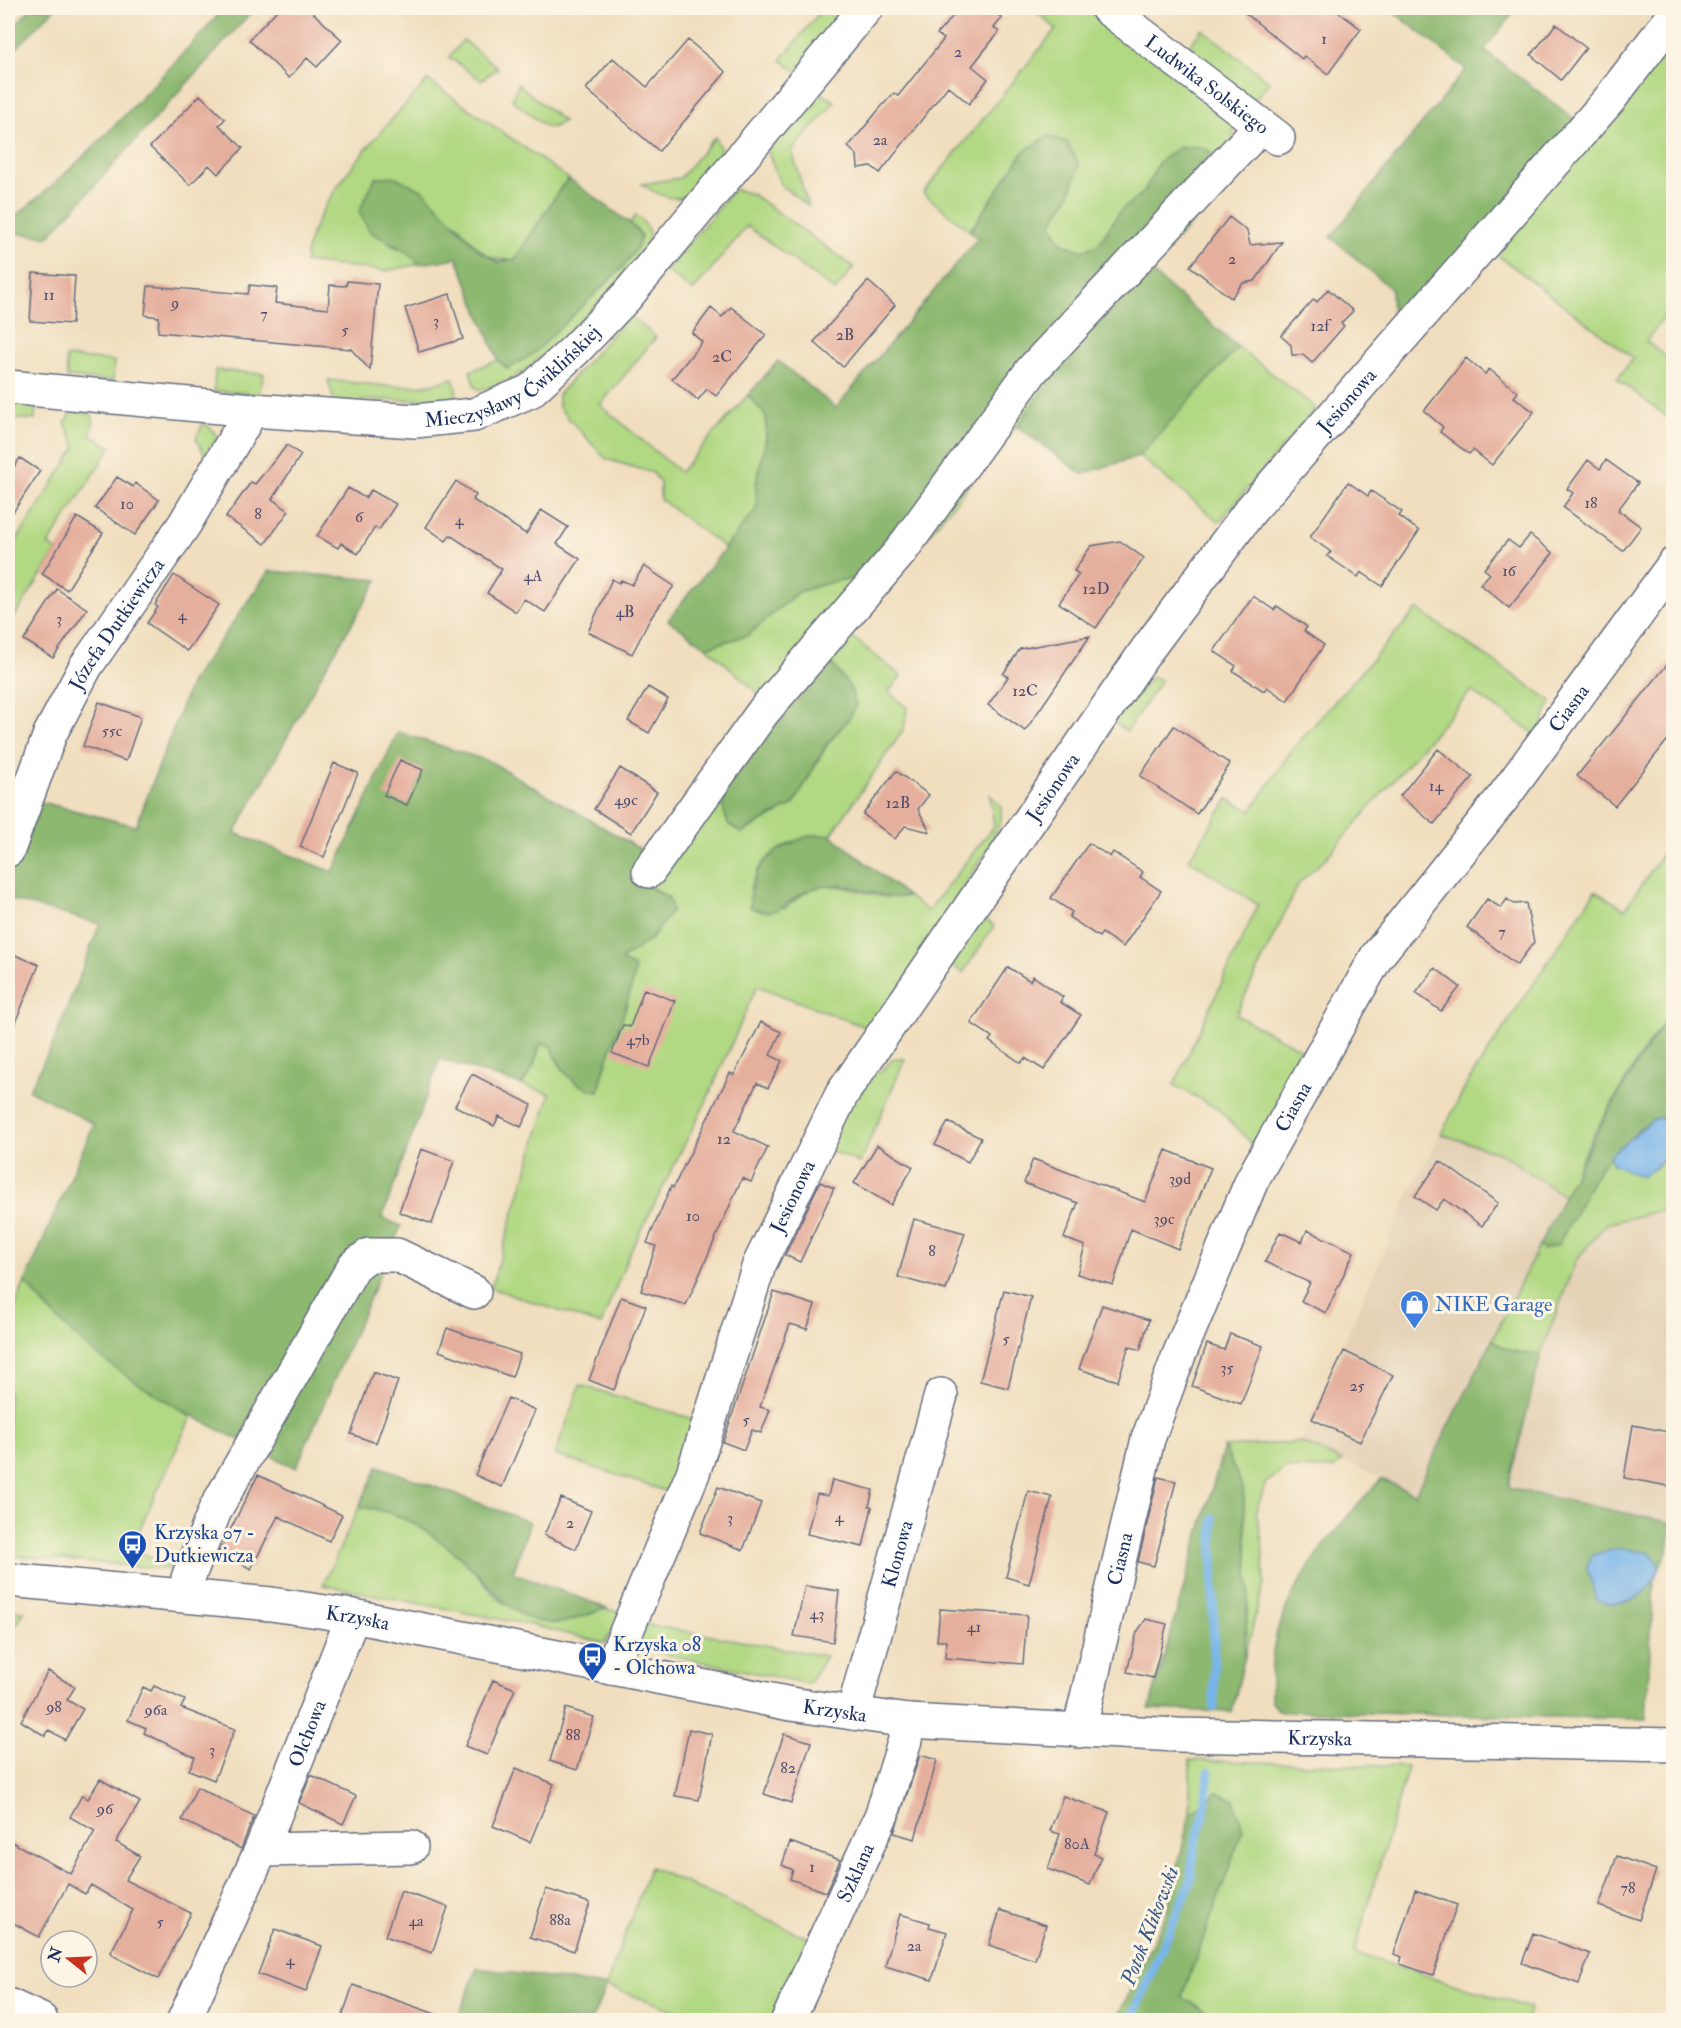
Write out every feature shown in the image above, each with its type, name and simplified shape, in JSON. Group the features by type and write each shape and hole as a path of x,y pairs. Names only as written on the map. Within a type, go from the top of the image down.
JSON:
{"street":[{"name":"Mieczysławy Ćwiklińskiej","path":"8,387 252,410 415,421 474,415 530,391 575,350 626,297 866,8"},
{"name":"Ludwika Solskiego","path":"649,871 763,712 900,552 1032,370 1270,132 1107,8"},
{"name":"Jesionowa","path":"611,1668 693,1473 759,1265 842,1094 1146,651 1250,511 1609,100 1674,15"},
{"name":"Józefa Dutkiewicza","path":"8,850 50,734 86,666 184,525 252,410"},
{"name":"Ciasna","path":"1079,1731 1148,1439 1179,1355 1252,1180 1377,956 1505,795 1674,564"},
{"path":"188,1596 188,1578 216,1508 354,1266 369,1255 397,1255 474,1292"},
{"name":"Klonowa","path":"853,1713 941,1395"},
{"name":"Krzyska","path":"8,1580 188,1596 352,1616 791,1704 908,1721 1257,1738 1674,1745"},
{"name":"Olchowa","path":"184,2020 261,1850 352,1616"},
{"name":"Szklana","path":"788,2020 882,1814 905,1740 908,1721"},
{"path":"261,1850 411,1847"},
{"path":"8,2005 41,2020"}],"shaded area":[{"path":"1441,1134 1502,1154 1564,1196 1415,1494 1301,1442 1409,1193"},
{"path":"1673,1207 1673,1523 1508,1488 1541,1354 1576,1260 1606,1223"}],"green space":[{"path":"31,8 55,8 8,57 8,34"},
{"path":"225,8 255,8 48,237 8,232 8,222 94,147"},
{"path":"823,8 849,8 796,71 781,60"},
{"path":"1033,8 1086,8 1222,108 1234,126 1233,145 1243,168 1074,349 1017,426 848,634 901,676 889,692 907,708 904,729 831,835 804,838 782,848 764,864 750,888 785,908 809,890 836,886 883,897 907,896 928,911 994,826 990,795 1001,806 1001,821 991,844 873,1030 757,986 706,1102 629,1254 601,1325 491,1288 550,1094 522,1085 533,1067 540,1043 551,1046 558,1063 574,1081 581,1086 599,1091 628,1000 634,968 620,960 651,939 669,898 647,885 761,696 707,647 748,635 798,592 838,580 868,579 1215,165 1159,162 1144,192 1120,211 1099,245 1082,251 1062,243 1051,224 1070,194 1079,165 1067,142 1048,136 1024,151 970,231 923,193 1056,29","holes":["826,656 850,687 856,705 850,717 827,745 794,804 741,833"]},
{"path":"1399,8 1517,8 1484,50 1577,121 1416,302 1392,321 1391,289 1331,237 1466,69 1395,13"},
{"path":"1673,25 1673,306 1646,341 1673,362 1673,421 1617,379 1633,358 1491,250"},
{"path":"1202,29 1270,82 1252,103 1185,52"},
{"path":"463,40 498,68 481,80 449,57"},
{"path":"428,80 569,179 562,186 515,259 496,259 488,256 475,246 457,224 391,245 407,252 420,264 386,271 305,262 310,239 321,214 336,190 373,141"},
{"path":"518,84 563,121 554,127 546,127 512,100"},
{"path":"816,90 835,102 792,151 808,206 780,184 767,149"},
{"path":"1048,136 1067,142 1079,165 1070,194 1051,224 1062,243 1082,251 1099,244 1120,211 1144,192 1159,162 1178,148 1196,146 1210,151 1215,164 868,579 838,580 798,592 748,635 707,647 668,620 757,508 756,484 766,439 766,416 748,395 778,361 836,408 978,238 970,231 1024,151"},
{"path":"715,137 724,157 697,189 689,195 669,198 642,184 680,178"},
{"path":"393,176 424,191 480,251 498,262 515,259 562,186 569,179 630,223 641,235 638,246 624,266 533,354 508,369 498,360 457,258 420,264 407,252 370,232 359,212 375,178"},
{"path":"734,189 752,194 854,267 835,291 747,226 693,291 666,271"},
{"path":"636,215 647,228 649,238 643,251 610,290 564,336 524,371 500,384 480,390 475,387 470,371 498,360 508,369 624,266 638,246 641,235 630,223"},
{"path":"1149,270 1238,347 1139,456 1082,474 1017,426 1074,349"},
{"path":"629,315 656,337 600,405 680,472 748,395 766,416 766,439 756,484 757,508 725,548 660,499 660,483 653,473 606,459 559,408 558,395"},
{"path":"1238,347 1316,408 1219,522 1139,456"},
{"path":"66,357 114,361 113,381 67,377"},
{"path":"215,370 264,374 259,394 214,391"},
{"path":"453,378 457,393 454,399 334,401 328,380 408,386 439,383"},
{"path":"8,400 36,402 35,420 8,418"},
{"path":"71,410 91,414 94,421 90,435 111,447 48,545 57,550 8,627 8,543 15,543 76,447 65,422"},
{"path":"204,422 218,436 207,459 196,438"},
{"path":"269,571 378,580 320,677 235,833 333,872 398,732 491,762 652,856 647,886 669,898 672,911 651,939 621,960 635,968 628,1000 599,1091 582,1086 575,1081 563,1070 551,1046 541,1043 533,1067 522,1085 440,1059 382,1218 401,1226 296,1468 195,1417 123,1374 79,1340 25,1282 94,1124 29,1090 52,1046 100,924 8,899 8,874 33,800 136,826 191,682"},
{"path":"1417,609 1551,701 1538,736 1471,691 1326,858 1299,883 1236,1015 1312,1055 1255,1147 1218,1109 1174,1085 1258,905 1189,859 1228,799 1251,811 1291,751"},
{"path":"825,656 850,687 856,705 850,717 826,745 794,804 741,833 728,824 723,808 724,790"},
{"path":"1153,677 1161,680 1127,731 1113,722 1126,703"},
{"path":"811,835 831,835 907,896 889,897 844,885 835,885 812,889 777,910 769,912 750,907 754,878 766,859 785,846"},
{"path":"1673,838 1673,1009 1642,1053 1592,1137 1564,1196 1502,1154 1441,1134 1468,1082 1595,891 1625,909"},
{"path":"986,920 994,926 963,973 947,962 974,922"},
{"path":"1673,1009 1673,1119 1655,1118 1639,1129 1625,1145 1601,1165 1558,1245 1544,1250 1539,1246 1585,1154 1635,1067"},
{"path":"894,1058 905,1059 860,1163 823,1148 865,1076 882,1070"},
{"path":"1673,1155 1673,1207 1606,1224 1576,1260 1541,1354 1515,1351 1492,1340 1539,1246 1544,1250 1609,1156 1613,1164 1651,1171 1668,1156"},
{"path":"25,1282 59,1321 99,1356 191,1417 131,1548 177,1570 8,1555 8,1324"},
{"path":"1492,1340 1515,1351 1541,1354 1508,1488 1672,1523 1668,1550 1660,1566 1650,1553 1587,1569 1597,1600 1636,1598 1654,1582 1646,1719 1280,1711 1271,1702 1273,1650 1281,1620 1300,1581 1338,1528 1381,1479 1415,1494"},
{"path":"580,1385 700,1421 678,1495 555,1455"},
{"path":"1301,1442 1342,1461 1333,1469 1286,1468 1266,1483 1256,1511 1262,1540 1264,1583 1244,1660 1249,1588 1243,1488 1224,1447"},
{"path":"1224,1447 1243,1488 1249,1588 1244,1660 1232,1712 1149,1709"},
{"path":"378,1466 530,1522 513,1573 607,1608 556,1623 536,1621 515,1611 473,1569 435,1537 391,1514 359,1507"},
{"path":"359,1507 376,1509 408,1520 437,1538 464,1561 504,1603 571,1617 584,1616 602,1610 624,1614 604,1643 535,1626 323,1585"},
{"path":"8,1611 25,1611 8,1638"},
{"path":"638,1623 826,1656 809,1684 636,1648"},
{"path":"1190,1760 1408,1767 1354,1953 1530,2008 1527,2020 1219,2020 1182,1997 1243,1829 1218,1792 1190,1814"},
{"path":"1218,1792 1234,1800 1243,1829 1182,1997 1219,2020 1116,2020 1167,1912 1190,1814"},
{"path":"650,1867 815,1941 779,2020 702,2020 606,1986"},
{"path":"477,1968 606,1986 592,2020 466,2020 459,2015"}],"water":[{"path":"1655,1118 1673,1119 1673,1155 1668,1156 1642,1177 1613,1164 1609,1156"},
{"path":"1621,1548 1650,1553 1660,1566 1656,1576 1644,1592 1627,1602 1608,1603 1597,1600 1587,1569 1591,1555"}],"building":[{"path":"279,8 308,8 342,40 317,67 307,58 289,78 249,40"},
{"path":"960,8 989,8 1002,18 994,28 999,32 972,66 988,79 969,104 948,86 880,173 871,166 858,168 857,155 848,147 894,93 898,96 944,39 937,34"},
{"path":"1239,8 1333,8 1361,29 1328,74 1304,56 1302,59"},
{"path":"1556,24 1586,48 1561,80 1531,55"},
{"path":"688,40 726,72 659,151 586,89 613,58 647,87"},
{"path":"200,95 225,119 219,125 243,148 218,174 209,165 190,185 150,147"},
{"path":"1229,217 1247,231 1250,245 1282,242 1255,281 1243,283 1231,298 1190,266"},
{"path":"33,273 75,276 72,324 30,321"},
{"path":"347,281 378,284 370,370 351,349 158,332 159,317 145,315 148,286 248,294 250,285 277,288 275,303 328,309 330,285 346,286"},
{"path":"868,281 895,305 843,367 814,342"},
{"path":"1328,289 1353,311 1341,323 1344,326 1312,363 1303,355 1292,355 1291,345 1281,336 1314,299 1317,302"},
{"path":"450,294 463,339 419,352 405,308"},
{"path":"731,307 766,335 716,396 707,389 698,400 672,379 702,342 692,333 711,308 722,317"},
{"path":"1466,358 1485,374 1489,369 1518,392 1514,397 1534,412 1492,465 1473,450 1469,454 1440,432 1443,427 1424,411"},
{"path":"287,445 301,455 272,499 289,511 265,544 226,517 251,482 255,484"},
{"path":"20,458 40,471 8,520 8,476"},
{"path":"1588,460 1600,469 1606,460 1638,483 1618,510 1641,527 1623,551 1563,507 1573,493 1567,489"},
{"path":"117,477 133,487 135,483 159,500 135,535 95,508"},
{"path":"456,481 476,495 473,500 526,534 541,510 568,527 557,544 580,559 545,612 524,599 516,612 487,593 502,569 450,535 446,541 426,527"},
{"path":"1348,482 1368,496 1371,491 1402,512 1399,516 1419,531 1382,586 1361,572 1358,577 1327,556 1331,552 1310,537"},
{"path":"348,488 365,498 371,490 396,504 379,530 375,527 358,554 341,543 338,548 317,536"},
{"path":"77,517 103,533 67,590 42,574"},
{"path":"1530,535 1553,553 1509,608 1480,584 1490,574 1484,569 1508,540 1519,548"},
{"path":"1120,541 1144,558 1096,628 1059,603 1079,574 1074,571 1091,546"},
{"path":"644,566 674,586 650,619 632,654 588,632 612,579 619,583 621,580 632,585"},
{"path":"174,575 219,605 187,651 147,623 158,607 155,605"},
{"path":"57,589 87,609 53,658 24,640"},
{"path":"1253,596 1274,610 1277,606 1307,627 1304,631 1324,645 1287,701 1267,687 1264,691 1233,671 1236,666 1214,651"},
{"path":"1090,636 1025,731 988,705 1008,677 1003,674 1020,649"},
{"path":"1674,656 1674,732 1615,806 1577,776"},
{"path":"648,687 668,699 649,733 628,721"},
{"path":"99,702 141,717 126,761 83,746"},
{"path":"1174,726 1230,764 1197,814 1140,776"},
{"path":"1438,749 1473,777 1434,824 1400,796"},
{"path":"400,760 423,770 407,805 384,795"},
{"path":"334,763 358,773 324,857 300,847"},
{"path":"620,768 657,792 631,833 594,809"},
{"path":"896,771 929,795 918,809 930,832 905,826 895,839 863,814"},
{"path":"1089,843 1110,857 1113,852 1143,872 1140,877 1161,891 1123,947 1102,933 1099,937 1069,917 1072,912 1051,898"},
{"path":"1487,899 1501,908 1507,899 1514,904 1526,903 1534,942 1517,965 1467,927"},
{"path":"8,952 39,965 8,1040"},
{"path":"1008,967 1030,981 1033,976 1063,997 1060,1002 1081,1015 1044,1070 1025,1058 1021,1063 989,1041 992,1037 971,1023"},
{"path":"1435,968 1460,987 1441,1011 1416,993"},
{"path":"644,989 675,1001 649,1067 612,1053 623,1025 630,1027"},
{"path":"761,1022 781,1032 770,1055 782,1061 768,1088 757,1083 734,1131 768,1147 751,1182 742,1178 686,1305 641,1291 656,1246 647,1243 671,1186 673,1188 730,1073 734,1075"},
{"path":"472,1074 532,1105 521,1127 499,1116 494,1126 455,1106"},
{"path":"948,1122 981,1138 968,1162 935,1145"},
{"path":"877,1145 913,1167 891,1205 854,1183"},
{"path":"421,1149 454,1161 432,1224 399,1212"},
{"path":"1166,1150 1211,1168 1178,1249 1131,1229 1113,1285 1077,1274 1085,1246 1064,1238 1078,1203 1024,1183 1033,1159 1145,1202"},
{"path":"1440,1161 1498,1203 1482,1226 1444,1199 1436,1210 1415,1196"},
{"path":"820,1182 834,1188 800,1262 785,1255"},
{"path":"914,1219 965,1233 946,1290 898,1277"},
{"path":"1307,1230 1354,1252 1326,1313 1301,1301 1310,1283 1265,1262 1280,1232 1302,1242"},
{"path":"1004,1290 1031,1297 1008,1388 980,1381"},
{"path":"774,1292 815,1305 807,1329 790,1324 760,1407 770,1410 761,1433 752,1430 744,1450 723,1442"},
{"path":"621,1297 646,1306 614,1390 589,1380"},
{"path":"1102,1305 1149,1320 1140,1350 1129,1346 1118,1381 1079,1369"},
{"path":"447,1328 520,1354 512,1377 439,1351"},
{"path":"1230,1334 1263,1346 1241,1404 1192,1386 1207,1344 1224,1350"},
{"path":"1344,1351 1393,1375 1360,1442 1312,1419"},
{"path":"373,1372 398,1381 376,1443 351,1434"},
{"path":"508,1398 535,1410 502,1487 475,1475"},
{"path":"1633,1425 1674,1433 1674,1487 1624,1478"},
{"path":"258,1475 342,1515 329,1541 278,1516 251,1569 219,1552"},
{"path":"1158,1477 1176,1481 1154,1566 1138,1562"},
{"path":"832,1480 873,1490 869,1506 872,1507 863,1547 807,1534 817,1494 828,1496"},
{"path":"718,1487 761,1503 743,1550 700,1533"},
{"path":"1028,1491 1052,1497 1029,1584 1006,1577"},
{"path":"561,1498 591,1511 576,1549 544,1535"},
{"path":"805,1586 839,1591 833,1642 794,1636"},
{"path":"940,1609 1027,1615 1023,1664 945,1658 946,1641 937,1641"},
{"path":"1146,1619 1167,1624 1153,1678 1127,1672 1137,1632"},
{"path":"48,1671 75,1687 67,1700 83,1709 65,1740 49,1730 45,1736 21,1721"},
{"path":"493,1680 515,1689 487,1755 465,1746"},
{"path":"154,1686 185,1700 181,1708 235,1729 214,1780 189,1770 195,1757 144,1733 146,1728 128,1720 143,1687 151,1691"},
{"path":"566,1708 594,1717 577,1770 550,1761"},
{"path":"689,1729 712,1734 699,1800 675,1796"},
{"path":"784,1734 811,1742 791,1803 764,1794"},
{"path":"920,1755 937,1760 915,1839 894,1833"},
{"path":"516,1768 554,1784 530,1842 493,1826"},
{"path":"311,1775 356,1796 343,1824 299,1803"},
{"path":"100,1779 140,1802 116,1842 140,1856 125,1880 191,1913 158,1979 114,1956 111,1952 133,1910 91,1885 85,1894 68,1884 43,1929 39,1929 39,1937 8,1920 8,1840 71,1874 95,1831 70,1817 82,1795 88,1799"},
{"path":"197,1787 254,1816 241,1849 182,1820"},
{"path":"1063,1796 1109,1812 1094,1854 1101,1857 1090,1885 1048,1869 1060,1834 1050,1831"},
{"path":"790,1842 840,1860 826,1892 790,1879 793,1870 782,1865"},
{"path":"1617,1856 1656,1870 1639,1920 1599,1906"},
{"path":"546,1889 590,1903 574,1951 530,1937"},
{"path":"1415,1890 1457,1905 1433,1975 1400,1964 1402,1957 1394,1954"},
{"path":"401,1891 448,1907 432,1953 385,1936"},
{"path":"1000,1910 1046,1925 1035,1960 989,1945"},
{"path":"900,1914 930,1923 929,1927 947,1932 932,1980 885,1966"},
{"path":"275,1929 322,1946 306,1992 258,1974"},
{"path":"1533,1933 1590,1954 1579,1984 1522,1963"},
{"path":"353,1985 444,2017 443,2020 341,2020"}],"waterway":[{"name":"Potok Klikowski","path":"1213,1518 1214,1707"},
{"name":"Potok Klikowski","path":"1131,2020 1190,1883 1195,1843 1204,1815 1209,1772"}],"place":[{"name":"NIKE Garage","path":"1414,1330"},
{"name":"Krzyska 07 - Dutkiewicza","path":"133,1570"},
{"name":"Krzyska 08 - Olchowa","path":"592,1682"}]}
